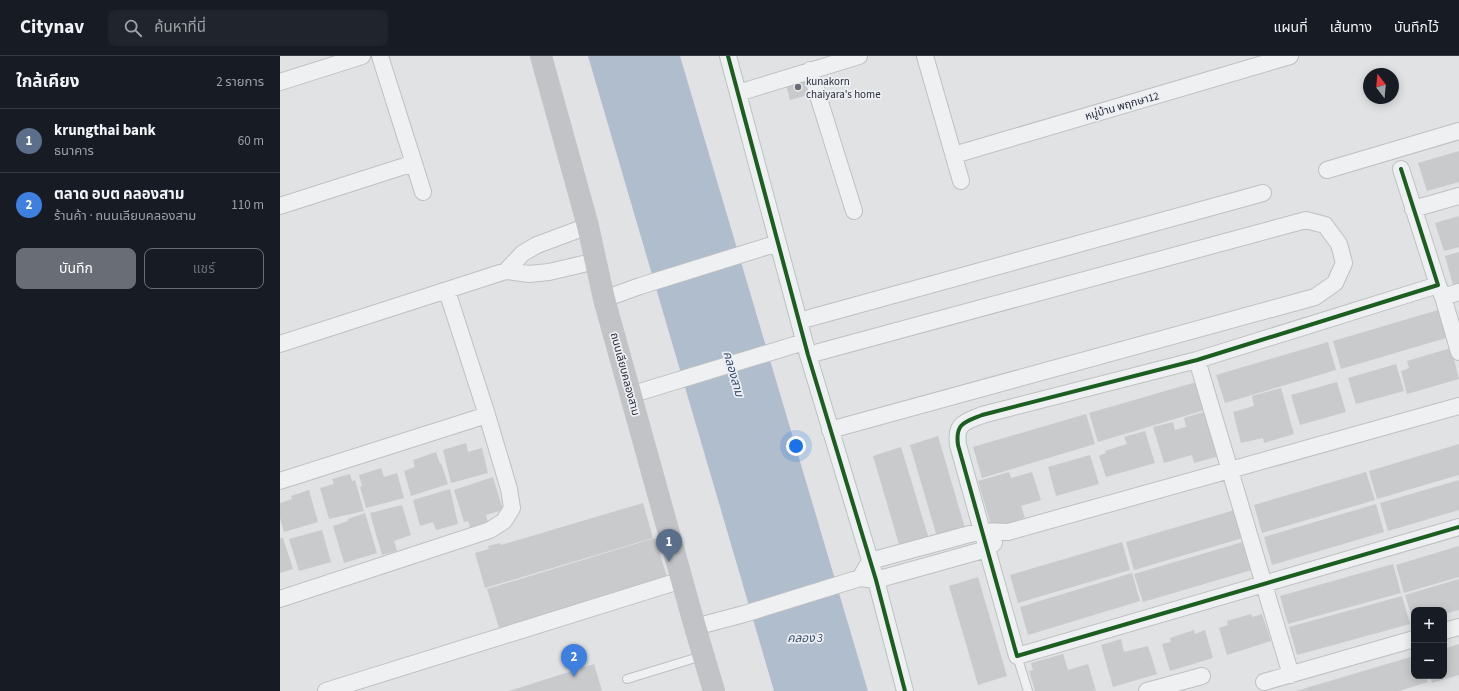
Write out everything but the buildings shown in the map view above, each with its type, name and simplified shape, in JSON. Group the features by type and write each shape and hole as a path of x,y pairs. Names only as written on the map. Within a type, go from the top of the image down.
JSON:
{"main road":[{"name":"ถนนเลียบคลองสาม","path":"541,56 588,226 604,299 630,395 714,691"}],"street":[{"path":"280,82 362,56"},
{"path":"380,56 423,192"},
{"path":"728,56 806,348 876,580 904,691"},
{"path":"738,92 859,56"},
{"path":"925,56 961,181"},
{"name":"หมู่บ้าน พฤกษา12","path":"954,155 1290,56"},
{"path":"810,70 854,211"},
{"path":"1327,170 1459,131"},
{"path":"280,206 414,163"},
{"path":"1401,169 1459,352"},
{"path":"799,321 1263,193"},
{"path":"1413,209 1459,196"},
{"path":"630,395 775,350 806,348 1306,220 1325,225 1339,244 1344,263 1335,283 1315,297 830,430"},
{"path":"506,271 523,253 537,245 588,226"},
{"path":"604,299 640,286 778,243"},
{"path":"280,344 506,271 529,274 549,272 596,261"},
{"path":"280,598 490,530 504,521 512,508 509,489 487,415 447,291"},
{"path":"1459,292 1440,291 1197,360 982,415 962,423 956,434 981,531 1017,656 1459,527"},
{"path":"1197,360 1290,675"},
{"path":"856,579 870,562 981,531 1008,532 1459,406"},
{"path":"280,481 487,415"},
{"path":"695,627 744,614 856,579 876,580 986,549 1008,532"},
{"path":"326,691 682,580"},
{"path":"1447,630 1459,626"},
{"path":"1264,682 1411,640"},
{"path":"1147,691 1202,676"}],"lane":[{"path":"627,679 704,656"},
{"path":"1017,656 1028,691"}],"water":[{"name":"คลอง 3","path":"588,56 680,56 868,691 774,691"}],"cycle path":[{"path":"728,56 808,355 876,580 905,691"},
{"path":"1401,169 1438,285 1197,360 982,415 962,424 958,432 958,445 1017,656 1459,527"}],"place":[{"name":"kunakorn chaiyara's home","path":"798,87"},
{"name":"krungthai bank","path":"669,562"},
{"name":"ตลาด อบต คลองสาม","path":"574,677"}],"water label":[{"name":"คลองสาม","path":"733,374"}]}
